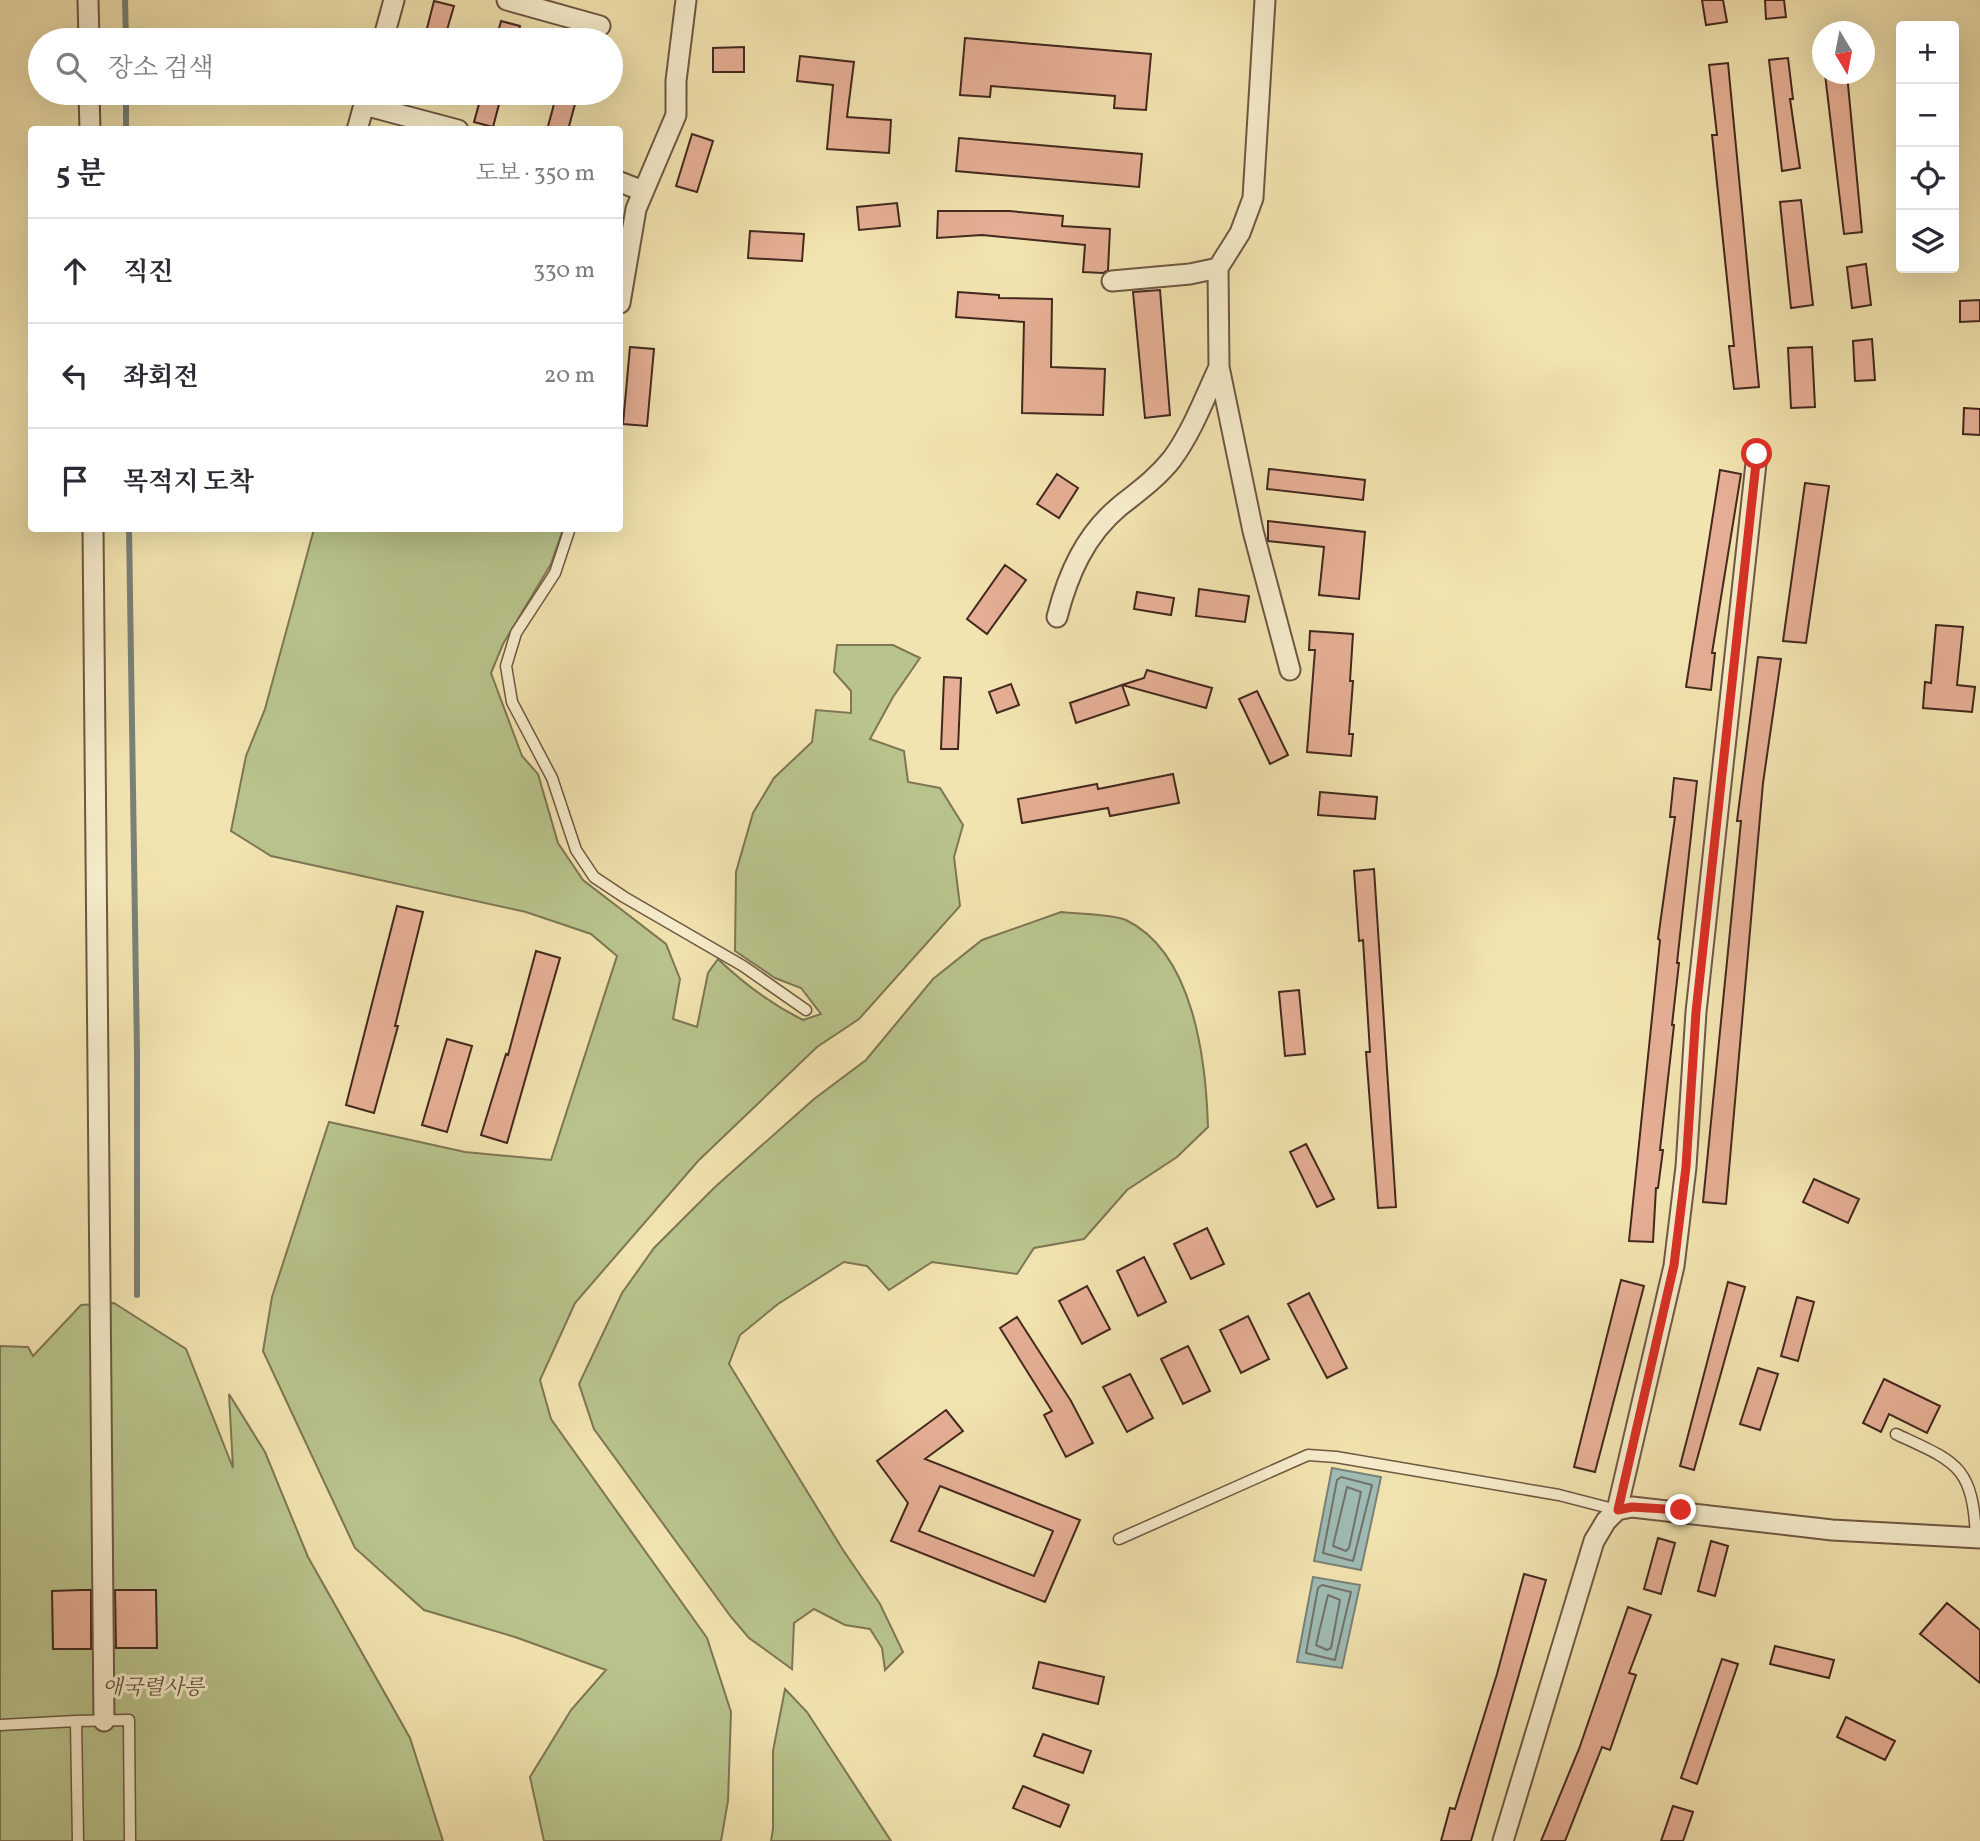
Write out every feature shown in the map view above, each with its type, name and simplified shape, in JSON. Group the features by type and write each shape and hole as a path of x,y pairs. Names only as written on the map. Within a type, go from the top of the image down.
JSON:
{"street":[{"path":"89,0 89,28"},
{"path":"386,28 394,0"},
{"path":"507,0 600,26"},
{"path":"623,285 636,209 676,115 676,81 686,0"},
{"path":"1265,0 1253,198 1240,233 1218,268 1219,367 1253,531 1290,670"},
{"path":"89,105 90,126"},
{"path":"358,126 364,105"},
{"path":"384,105 446,126"},
{"path":"623,183 643,191"},
{"path":"1112,281 1190,274 1218,268"},
{"path":"1057,617 1064,593 1084,547 1095,531 1118,508 1151,483 1173,457 1200,410 1219,367"},
{"path":"1618,1510 1674,1265 1686,1167 1697,999 1757,454"},
{"path":"93,532 104,1721"},
{"path":"1503,1841 1584,1569 1606,1521 1618,1510 1632,1507 1656,1508 1832,1530 1978,1538"}],"lane":[{"path":"569,532 555,573 516,634 506,666 512,702 552,778 576,850 594,877 604,884 743,967 806,1010"},
{"path":"1896,1434 1951,1460 1967,1481 1975,1508 1978,1538"},
{"path":"1119,1539 1308,1455 1336,1457 1559,1495 1618,1510"},
{"path":"0,1725 129,1720 131,1841"},
{"path":"76,1721 78,1841"}],"green space":[{"path":"313,532 562,532 551,564 503,644 491,673 522,756 538,774 558,843 583,880 666,944 680,979 673,1019 697,1027 708,973 718,959 758,993 803,1020 821,1014 801,988 775,978 735,951 736,872 753,813 774,778 812,742 816,710 851,713 851,691 834,672 837,645 893,645 920,658 893,697 870,739 904,751 908,782 940,788 963,825 954,857 960,906 859,1019 817,1047 698,1161 575,1303 540,1380 551,1419 707,1638 731,1712 728,1801 721,1841 544,1841 530,1777 571,1710 606,1670 515,1637 424,1610 355,1548 263,1351 272,1297 329,1122 465,1152 551,1160 617,956 591,934 526,912 271,856 231,831 246,756 265,709"},
{"path":"1061,912 1104,915 1126,920 1149,936 1167,957 1192,1011 1204,1071 1208,1127 1177,1157 1127,1190 1084,1239 1034,1248 1017,1274 932,1262 889,1290 867,1266 844,1262 778,1304 740,1335 729,1364 843,1550 880,1604 903,1652 885,1670 882,1648 870,1629 845,1625 814,1609 794,1623 792,1669 749,1638 731,1617 594,1429 579,1384 622,1293 654,1248 715,1187 814,1099 866,1060 933,979 982,940"},
{"name":"애국렬사릉","path":"114,1303 186,1349 233,1468 229,1394 265,1452 308,1557 410,1738 443,1841 0,1841 0,1346 28,1347 33,1356 81,1305"},
{"path":"785,1689 807,1712 891,1841 771,1841 773,1751"}],"water":[{"path":"1332,1468 1381,1477 1361,1570 1314,1561"},
{"path":"1313,1577 1360,1585 1342,1668 1297,1662"}],"building":[{"path":"1702,0 1723,0 1727,22 1706,25"},
{"path":"1765,0 1784,0 1786,17 1766,19"},
{"path":"434,1 454,6 448,28 427,28"},
{"path":"501,21 520,26 520,28 499,28"},
{"path":"965,38 1151,54 1146,110 1114,108 1115,96 991,86 990,97 960,95"},
{"path":"744,47 744,72 713,72 713,48"},
{"path":"800,56 854,62 847,117 891,120 889,153 827,149 833,85 797,81"},
{"path":"1788,58 1793,99 1790,99 1800,168 1782,171 1769,60"},
{"path":"1728,63 1759,387 1734,389 1729,346 1734,346 1712,135 1717,135 1709,65"},
{"path":"1826,84 1848,84 1862,232 1844,234"},
{"path":"479,105 499,105 493,126 474,122"},
{"path":"554,105 575,105 569,126 548,126"},
{"path":"692,134 713,141 697,192 676,186"},
{"path":"959,138 1142,154 1139,187 956,171"},
{"path":"1801,200 1813,305 1791,308 1780,202"},
{"path":"897,203 900,226 859,230 857,207"},
{"path":"938,211 1009,211 1063,216 1062,226 1110,229 1108,270 1103,273 1083,272 1085,245 982,235 937,238"},
{"path":"750,231 804,234 802,261 748,258"},
{"path":"1866,264 1871,305 1852,308 1847,267"},
{"path":"1160,290 1170,415 1145,418 1133,292"},
{"path":"958,292 999,295 999,298 1052,299 1051,367 1105,369 1103,415 1022,413 1024,322 956,317"},
{"path":"1980,300 1980,321 1960,322 1960,301"},
{"path":"1872,339 1875,380 1855,381 1853,341"},
{"path":"630,347 654,349 647,426 623,424"},
{"path":"1812,347 1815,407 1791,408 1788,348"},
{"path":"1964,408 1980,409 1980,435 1963,434"},
{"path":"1269,469 1365,480 1363,500 1267,489"},
{"path":"1720,470 1741,474 1712,653 1715,653 1711,690 1686,687"},
{"path":"1057,474 1078,488 1059,518 1037,504"},
{"path":"1805,483 1829,486 1806,643 1783,641"},
{"path":"1268,521 1365,532 1359,599 1319,595 1324,547 1268,541"},
{"path":"1005,565 1026,580 987,634 967,619"},
{"path":"1199,589 1249,596 1245,622 1196,616"},
{"path":"1137,592 1174,598 1171,615 1134,609"},
{"path":"1936,625 1963,627 1957,685 1975,687 1972,712 1923,708 1925,682 1931,683"},
{"path":"1310,631 1353,634 1349,734 1353,734 1351,756 1307,752 1315,650 1309,650"},
{"path":"1758,657 1781,659 1763,783 1726,1204 1703,1202 1741,821 1737,821"},
{"path":"1147,670 1212,688 1206,708 1122,685 1144,678"},
{"path":"944,677 961,678 958,749 941,749"},
{"path":"1011,684 1019,705 997,713 989,692"},
{"path":"1122,685 1129,705 1076,723 1070,703"},
{"path":"1257,691 1288,755 1270,764 1239,699"},
{"path":"1173,774 1179,803 1110,816 1108,808 1022,823 1018,799 1097,784 1098,789"},
{"path":"1674,778 1697,781 1677,963 1674,1025 1660,1150 1663,1150 1656,1188 1653,1242 1629,1241 1658,939 1675,817 1670,817"},
{"path":"1320,792 1377,797 1375,819 1318,815"},
{"path":"1374,869 1396,1207 1378,1208 1366,1052 1370,1052 1363,940 1359,941 1354,871"},
{"path":"397,906 423,912 395,1026 398,1026 374,1113 346,1105"},
{"path":"536,951 560,958 507,1143 481,1135 506,1054 508,1055"},
{"path":"1299,990 1305,1054 1285,1056 1279,992"},
{"path":"447,1039 472,1046 447,1132 422,1125"},
{"path":"1306,1144 1334,1199 1317,1207 1290,1152"},
{"path":"1814,1179 1859,1199 1848,1223 1803,1202"},
{"path":"1207,1228 1224,1264 1191,1279 1174,1244"},
{"path":"1144,1257 1166,1302 1138,1316 1117,1271"},
{"path":"1621,1280 1644,1286 1595,1472 1574,1467"},
{"path":"1728,1282 1745,1287 1694,1470 1680,1466"},
{"path":"1087,1286 1110,1329 1082,1344 1059,1301"},
{"path":"1309,1293 1347,1368 1327,1378 1288,1304"},
{"path":"1797,1297 1814,1302 1798,1361 1781,1356"},
{"path":"1248,1316 1269,1359 1241,1373 1220,1330"},
{"path":"1017,1317 1071,1401 1093,1443 1066,1457 1044,1415 1052,1411 1000,1328"},
{"path":"1188,1346 1210,1391 1183,1404 1161,1359"},
{"path":"1758,1368 1778,1374 1760,1430 1740,1424"},
{"path":"1130,1374 1153,1418 1127,1432 1103,1387"},
{"path":"1884,1379 1940,1406 1927,1433 1889,1414 1881,1432 1863,1423"},
{"path":"946,1410 963,1431 925,1459 1080,1520 1045,1602 891,1541 908,1503 877,1461","holes":["940,1486 1053,1531 1034,1576 919,1531"]},
{"path":"1658,1538 1675,1543 1661,1594 1644,1589"},
{"path":"1711,1541 1728,1546 1715,1596 1698,1591"},
{"path":"1524,1574 1546,1580 1471,1841 1441,1841 1450,1808 1455,1809 1497,1674"},
{"path":"91,1590 91,1649 53,1649 52,1591"},
{"path":"115,1590 156,1590 157,1648 116,1648"},
{"path":"1947,1603 1980,1630 1980,1683 1920,1634"},
{"path":"1628,1607 1651,1615 1629,1673 1636,1675 1610,1750 1602,1747 1565,1841 1541,1841 1579,1749"},
{"path":"1775,1646 1834,1660 1829,1678 1770,1664"},
{"path":"1722,1659 1738,1664 1697,1784 1681,1778"},
{"path":"1039,1662 1104,1677 1098,1704 1033,1688"},
{"path":"1846,1717 1895,1741 1885,1760 1837,1737"},
{"path":"1043,1734 1091,1751 1083,1773 1034,1756"},
{"path":"1023,1786 1069,1805 1060,1827 1013,1808"},
{"path":"1673,1806 1693,1812 1683,1841 1661,1841"}],"waterway":[{"path":"125,0 126,28"},
{"path":"126,105 126,126"},
{"path":"129,532 137,1053 137,1295"}],"route":[{"path":"1681,1510 1632,1507 1618,1510 1674,1265 1686,1167 1696,1012 1757,454"}]}
